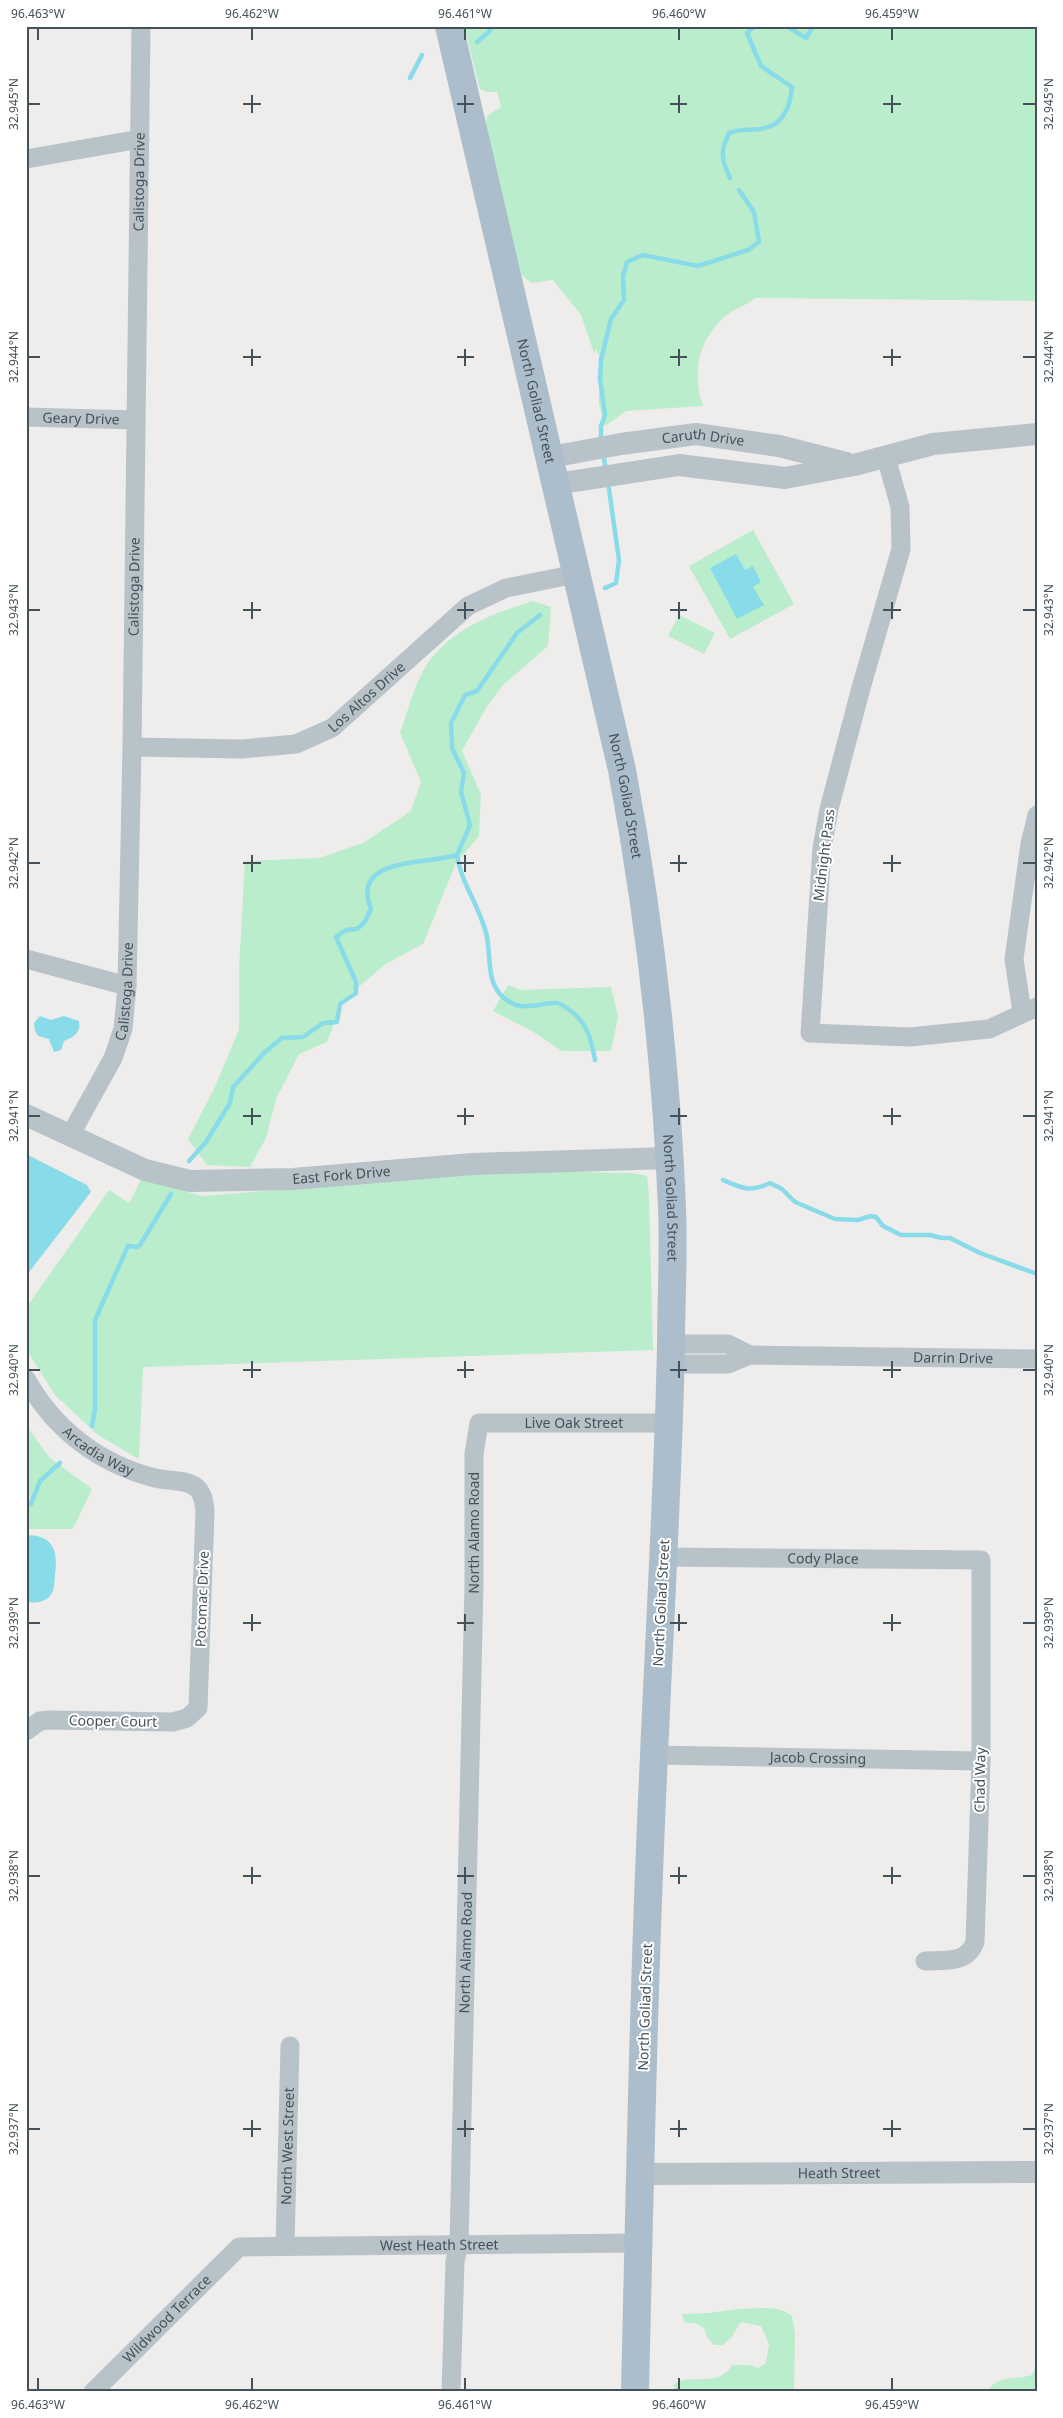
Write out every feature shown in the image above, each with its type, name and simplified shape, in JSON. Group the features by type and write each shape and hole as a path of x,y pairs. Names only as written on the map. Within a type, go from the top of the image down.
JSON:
{"main road":[{"name":"North Goliad Street","path":"449,26 551,457 620,762 636,846 655,991 669,1158 672,1239 669,1423 654,1755 635,2392"}],"street":[{"name":"Calistoga Drive","path":"71,1134 113,1058 122,1029 127,986 132,747 141,26"},
{"path":"26,160 140,139"},
{"name":"Geary Drive","path":"26,417 136,420"},
{"name":"Caruth Drive","path":"551,457 621,444 696,434 779,446 854,465"},
{"name":"Caruth Drive","path":"556,484 623,472 679,465 785,478 854,465 933,444 1037,434"},
{"name":"Midnight Pass","path":"886,457 900,507 901,549 861,688 827,819 822,848 818,896 810,1033 910,1037 989,1029 1029,1009"},
{"name":"Los Altos Drive","path":"132,747 242,749 296,744 332,728 468,606 512,586 576,574"},
{"path":"1029,1009 1014,959 1030,844 1037,815"},
{"path":"26,959 127,986"},
{"name":"East Fork Drive","path":"26,1115 71,1134 145,1170 190,1181 293,1179 473,1164 669,1158"},
{"name":"Darrin Drive","path":"670,1354 728,1364 750,1355 1037,1359"},
{"name":"Arcadia Way","path":"26,1379 55,1420 77,1440 102,1458 156,1479 195,1486"},
{"name":"Live Oak Street","path":"479,1423 669,1423"},
{"name":"North Alamo Road","path":"452,2392 455,2261 460,2245 474,1594 474,1454 479,1423"},
{"name":"Potomac Drive","path":"193,1714 198,1708 199,1700 205,1511 201,1492 195,1486"},
{"name":"Cody Place","path":"664,1557 981,1560"},
{"name":"Chad Way","path":"925,1961 956,1960 966,1957 975,1942 981,1761 981,1560"},
{"name":"Cooper Court","path":"29,1728 49,1720 173,1722 193,1714"},
{"name":"Jacob Crossing","path":"654,1755 981,1761"},
{"name":"North West Street","path":"285,2246 290,2046"},
{"name":"Heath Street","path":"641,2174 1037,2172"},
{"name":"West Heath Street","path":"239,2247 639,2243"},
{"name":"Wildwood Terrace","path":"93,2392 239,2247"}],"green space":[{"path":"464,26 1037,26 1037,301 755,298 728,314 718,323 704,344 698,368 699,393 703,406 626,411 605,426 599,404 599,355 596,349 594,353 581,315 553,280 531,283 521,274 486,126 487,116 501,107 497,92 487,92 480,89"},
{"path":"753,530 794,604 730,639 689,566"},
{"path":"533,601 551,607 548,646 503,685 486,708 462,751 481,795 479,836 456,863 423,944 387,963 343,1000 327,1042 299,1054 276,1099 266,1138 250,1167 207,1165 188,1139 214,1089 239,1030 239,970 245,861 319,858 363,843 411,811 421,782 400,733 421,675 441,647 455,636 485,619"},
{"path":"679,615 715,633 704,654 668,636"},
{"path":"508,985 520,990 611,987 618,1017 611,1051 562,1051 532,1031 493,1011"},
{"path":"519,1171 633,1173 647,1176 653,1350 143,1367 139,1459 98,1435 55,1395 26,1349 26,1308 109,1190 129,1203 142,1178 201,1196"},
{"path":"26,1425 49,1457 92,1489 73,1529 26,1529"},
{"path":"737,2309 773,2309 786,2312 792,2316 795,2334 794,2392 761,2390 677,2392 673,2385 681,2381 719,2377 732,2365 750,2365 758,2368 766,2363 769,2344 761,2326 741,2322 731,2338 723,2345 714,2345 707,2337 704,2328 695,2323 685,2323 682,2314 710,2313"},
{"path":"1037,2365 1037,2392 988,2392 995,2383 1001,2380 1032,2375"}],"water":[{"path":"736,554 745,570 753,566 761,582 753,587 764,605 737,619 710,568"},
{"path":"40,1016 51,1020 64,1016 79,1021 78,1032 64,1041 61,1050 54,1052 49,1039 38,1036 35,1031 34,1023"},
{"path":"26,1154 87,1185 91,1192 26,1276"},
{"path":"26,1535 43,1538 48,1541 55,1552 56,1566 53,1590 49,1597 38,1602 26,1602"}],"waterway":[{"path":"477,42 490,31 491,26"},
{"path":"730,178 723,156 724,145 729,133 760,129 774,124 784,115 791,95 792,87 761,66 747,33 755,26"},
{"path":"786,26 806,38 813,26"},
{"path":"410,78 422,55"},
{"path":"601,440 601,426 605,415 600,379 601,360 611,319 624,300 623,276 627,262 643,255 698,266 748,250 759,242 754,212 739,190"},
{"path":"603,453 606,470"},
{"path":"605,588 616,583 619,560 608,482"},
{"path":"189,1161 206,1142 230,1103 233,1087 265,1052 282,1038 303,1037 323,1023 337,1022 340,1004 356,993 356,982 336,937 346,930 357,929 364,923 371,909 367,892 371,880 380,872 394,866 457,855 470,825 461,792 464,773 452,748 451,723 465,695 477,691 517,633 540,615"},
{"path":"457,855 459,866 484,926 490,970 498,992 516,1005 528,1006 556,1003 565,1007 580,1019 584,1025 590,1038 595,1060"},
{"path":"723,1180 751,1189 770,1183 782,1189 795,1202 835,1219 858,1220 871,1216 876,1217 883,1226 901,1235 930,1235 950,1238 980,1253 1037,1274"},
{"path":"92,1426 95,1409 95,1320 128,1246 137,1247 140,1245 171,1194"},
{"path":"26,1506 31,1504 40,1481 60,1463"}]}
